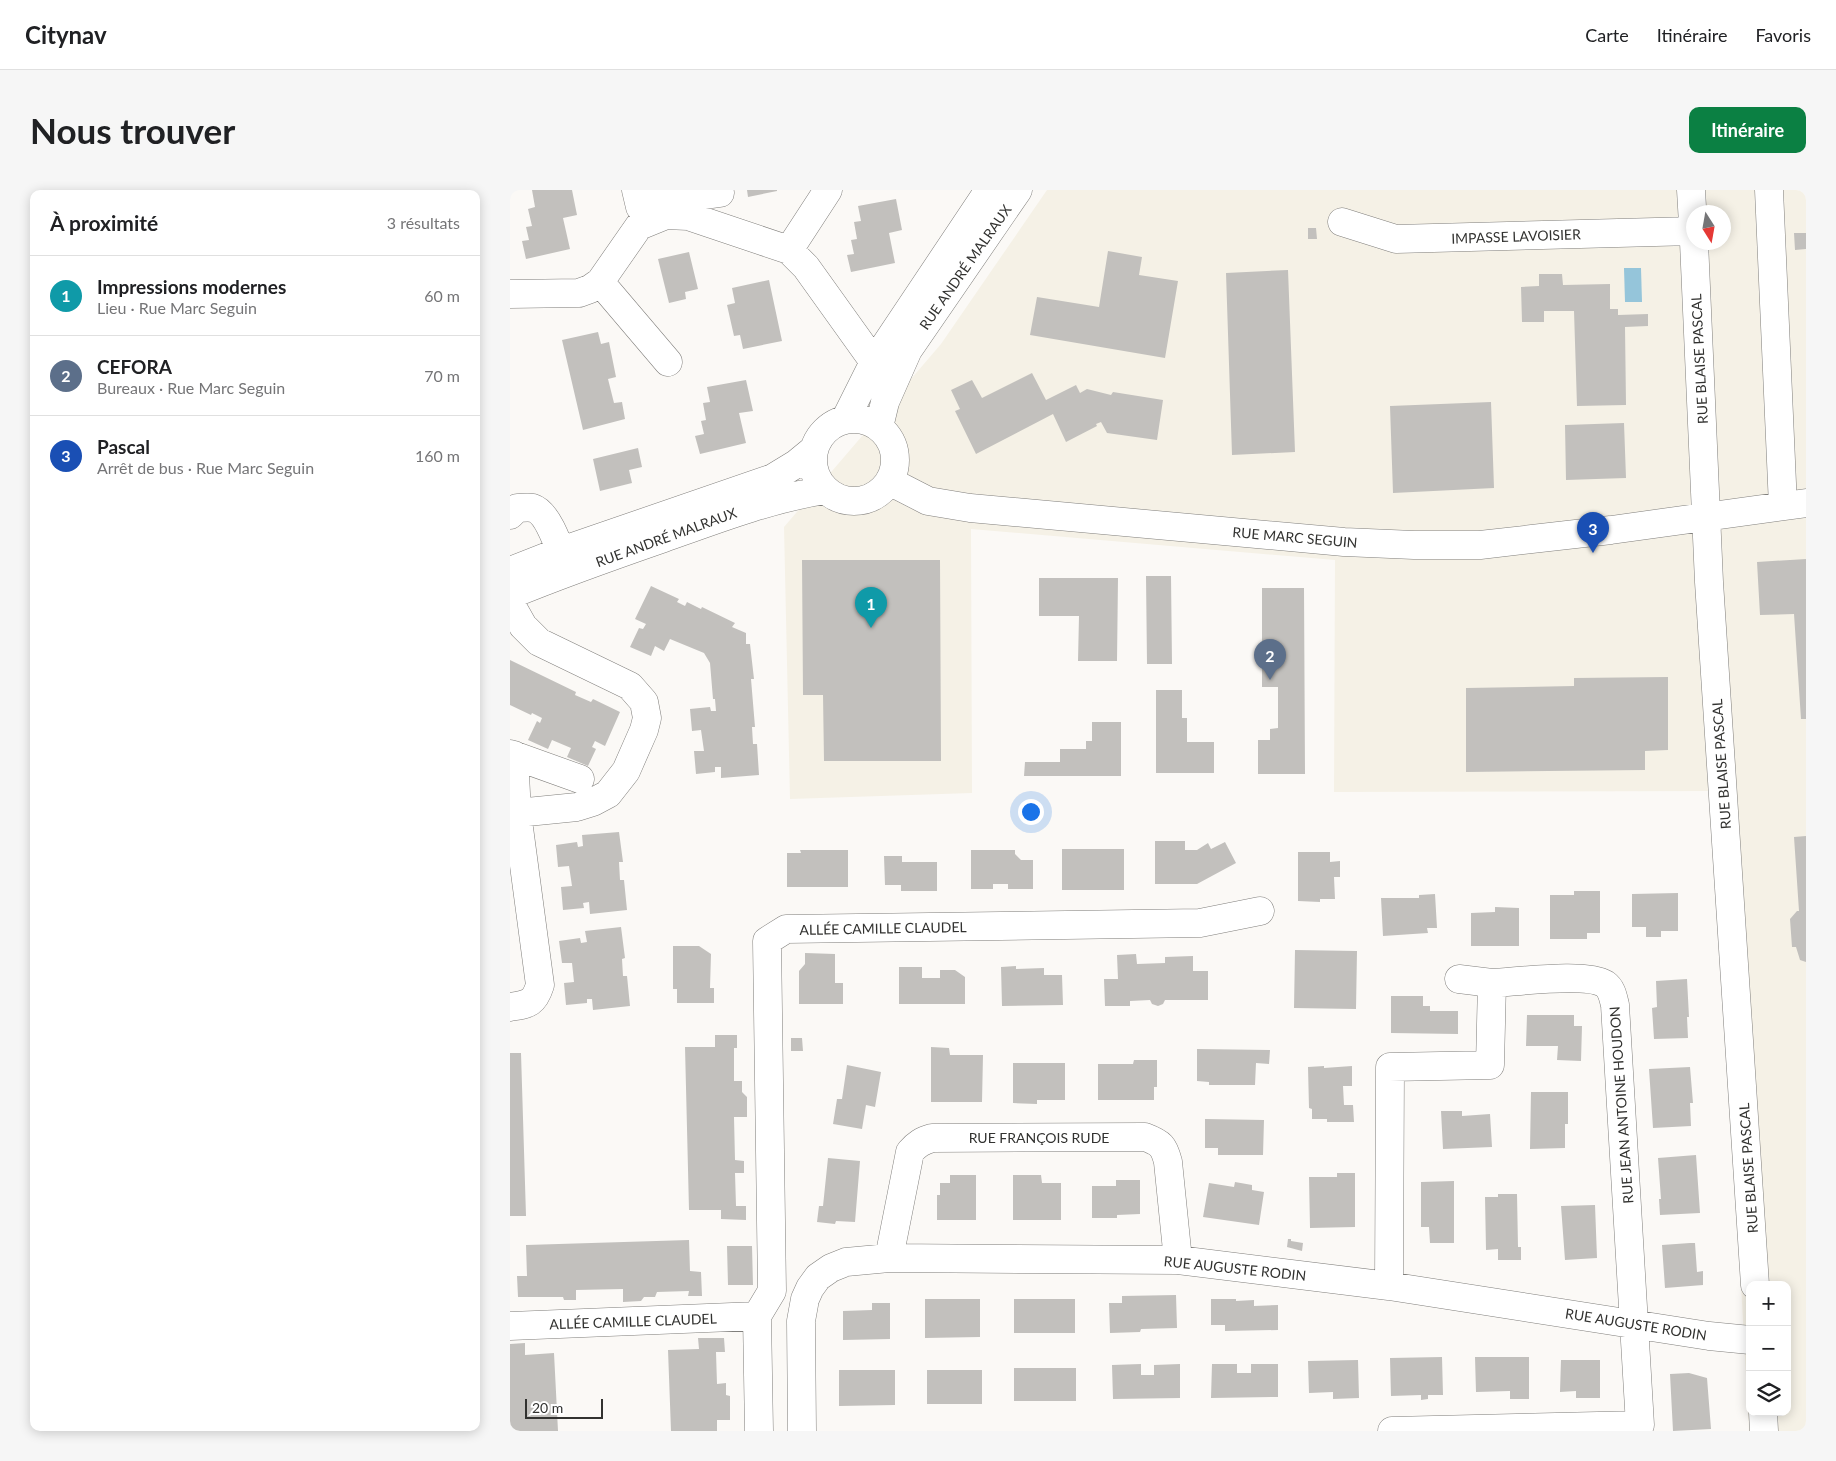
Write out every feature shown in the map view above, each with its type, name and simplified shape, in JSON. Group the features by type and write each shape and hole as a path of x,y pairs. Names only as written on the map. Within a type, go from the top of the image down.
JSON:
{"street":[{"path":"636,190 640,207 662,201 720,193 719,190"},
{"path":"789,250 828,190"},
{"name":"RUE ANDRÉ MALRAUX","path":"845,420 874,362 989,190"},
{"name":"RUE ANDRÉ MALRAUX","path":"879,427 885,402 908,350 1018,190"},
{"name":"RUE BLAISE PASCAL","path":"1691,190 1692,205"},
{"path":"1770,190 1795,505"},
{"path":"510,294 579,293 590,289 600,282 639,226 666,215 688,216 789,250 806,267 874,362"},
{"name":"IMPASSE LAVOISIER","path":"1342,222 1396,239 1686,231"},
{"name":"RUE BLAISE PASCAL","path":"1694,250 1710,592 1756,1281"},
{"path":"600,282 668,362"},
{"path":"857,419 868,421 879,427 893,446 894,470 889,481 873,496 852,501 837,498 825,490 818,481 812,460 813,450 820,436 831,425 845,420 857,419"},
{"name":"RUE ANDRÉ MALRAUX","path":"510,595 565,562 773,478 796,464 813,450"},
{"name":"RUE MARC SEGUIN","path":"889,481 928,502 970,508 1344,542 1414,545 1480,545 1611,530 1795,505"},
{"name":"RUE ANDRÉ MALRAUX","path":"510,571 565,562 784,497 825,490"},
{"path":"510,515 517,508 533,508 543,515 565,562"},
{"path":"510,603 523,626 539,642 630,686 644,702 647,718 644,730 626,771 608,794 593,802 577,807 517,813"},
{"path":"510,1006 527,1004 536,997 540,985 517,813 512,755 580,779"},
{"name":"ALLÉE CAMILLE CLAUDEL","path":"510,1326 757,1316 772,1291 768,941 786,929 1200,923 1260,911"},
{"name":"RUE JEAN ANTOINE HOUDON","path":"1392,1431 1640,1425 1615,1005 1612,991 1606,984 1582,978 1492,983 1459,978"},
{"path":"1388,1286 1390,1067 1490,1065 1492,983"},
{"name":"RUE FRANÇOIS RUDE","path":"889,1258 910,1152 916,1144 923,1140 932,1138 1145,1137 1155,1140 1165,1148 1178,1260"},
{"name":"RUE AUGUSTE RODIN","path":"802,1431 801,1321 805,1299 810,1288 818,1278 831,1268 846,1262 889,1258 1178,1260 1388,1286 1708,1336 1746,1340"},
{"path":"757,1316 759,1431"},
{"path":"1763,1416 1764,1431"}],"shaded area":[{"path":"1047,190 1806,190 1806,1431 1749,1431 1748,1416 1791,1416 1791,1281 1746,1281 1746,1376 1714,791 1334,792 1335,560 971,529 972,793 790,799 784,527 941,344"}],"water":[{"path":"1624,268 1641,268 1642,302 1625,302"}],"building":[{"path":"532,190 572,190 577,215 563,218 570,249 526,259 522,241 529,240 526,227 532,226 528,209 535,207"},
{"path":"747,190 777,190 777,191 748,197"},
{"path":"896,199 902,230 889,233 895,263 851,272 847,255 854,254 851,240 857,239 854,222 861,221 858,206"},
{"path":"1308,228 1316,228 1317,239 1308,239"},
{"path":"1794,233 1806,233 1806,249 1795,250"},
{"path":"1108,251 1142,257 1139,275 1178,281 1165,358 1030,335 1037,297 1099,307"},
{"path":"689,252 698,289 685,292 686,299 669,303 658,259"},
{"path":"1288,270 1295,452 1232,455 1226,273"},
{"path":"1539,274 1562,274 1563,285 1610,284 1610,309 1618,309 1618,315 1648,314 1648,326 1625,327 1626,405 1577,406 1574,311 1544,311 1544,322 1522,322 1521,287 1539,286"},
{"path":"769,280 782,341 743,349 740,335 734,336 727,305 735,303 732,288"},
{"path":"598,332 601,344 609,342 616,377 608,379 614,403 622,402 625,419 583,430 562,340"},
{"path":"1032,373 1046,400 1076,385 1080,393 1087,389 1111,395 1113,392 1163,400 1157,440 1107,433 1101,422 1066,442 1053,414 976,454 955,411 960,409 951,390 972,380 982,398"},
{"path":"746,380 753,411 739,413 746,443 700,454 695,436 704,434 701,421 706,420 703,403 710,402 707,387"},
{"path":"1491,402 1494,488 1393,493 1390,406"},
{"path":"1624,423 1626,478 1566,480 1565,425"},
{"path":"638,448 642,467 629,470 632,483 600,491 593,459"},
{"path":"1806,559 1806,719 1801,719 1794,614 1760,615 1757,562"},
{"path":"802,560 940,560 941,761 824,761 823,695 803,695"},
{"path":"1146,576 1171,576 1172,664 1147,664"},
{"path":"1039,578 1118,578 1117,661 1078,661 1079,616 1039,616"},
{"path":"651,586 679,599 677,602 685,606 687,602 701,609 702,607 735,623 732,627 746,633 746,644 750,644 754,679 751,679 755,727 752,727 753,744 757,744 759,775 721,778 721,767 715,767 715,772 696,774 694,751 704,751 701,730 692,731 690,709 710,707 711,711 716,711 710,663 704,653 670,639 664,651 655,646 651,656 630,647 639,628 643,629 646,624 635,619"},
{"path":"1262,588 1304,588 1305,774 1258,774 1258,740 1270,740 1270,729 1278,728 1278,687 1262,687"},
{"path":"510,660 576,692 575,695 591,702 593,699 620,712 605,746 595,741 592,747 596,749 588,766 567,757 571,748 552,740 548,749 528,740 537,721 540,723 542,718 510,705"},
{"path":"1668,677 1668,750 1645,751 1645,770 1466,772 1466,688 1574,686 1574,678"},
{"path":"1156,690 1182,690 1182,718 1187,718 1187,742 1214,742 1214,773 1156,773"},
{"path":"1092,722 1121,722 1121,776 1024,776 1025,762 1060,762 1060,749 1086,749 1086,741 1092,741"},
{"path":"619,832 623,862 619,862 620,880 624,880 627,910 590,914 589,902 583,903 584,908 563,910 561,887 572,886 569,866 558,867 556,845 577,842 578,847 583,846 582,835"},
{"path":"1806,836 1806,962 1800,960 1796,947 1792,947 1790,919 1799,911 1794,837"},
{"path":"1155,841 1185,841 1185,850 1197,850 1208,843 1211,849 1225,842 1236,863 1197,884 1155,884"},
{"path":"1062,849 1124,849 1124,890 1062,890"},
{"path":"800,850 848,850 848,887 787,887 787,853 801,853"},
{"path":"971,850 1015,850 1015,854 1021,860 1033,860 1033,889 1008,889 1008,884 993,884 993,889 971,889"},
{"path":"1298,852 1330,852 1330,862 1340,861 1340,877 1334,877 1335,899 1320,899 1320,902 1298,901"},
{"path":"884,856 902,856 902,862 937,862 937,891 901,891 901,885 885,885"},
{"path":"1574,891 1600,891 1600,933 1587,933 1587,939 1550,939 1550,895 1574,895"},
{"path":"1678,893 1678,931 1661,931 1661,937 1646,937 1646,927 1632,927 1632,894"},
{"path":"1435,894 1437,928 1427,928 1428,933 1383,936 1381,898 1419,898 1419,895"},
{"path":"1495,907 1519,908 1519,946 1471,946 1471,913 1495,912"},
{"path":"621,927 625,958 622,959 623,976 627,976 630,1006 593,1010 592,999 587,999 587,1003 566,1005 564,983 574,982 572,963 562,963 559,941 580,938 581,943 587,942 585,931"},
{"path":"673,946 699,946 711,954 710,988 714,988 714,1003 677,1003 677,989 673,989"},
{"path":"1295,950 1357,951 1356,1009 1294,1008"},
{"path":"805,953 835,954 835,983 843,983 843,1004 799,1004 799,971 805,964"},
{"path":"1136,954 1137,964 1165,963 1165,957 1193,956 1193,971 1208,971 1208,1000 1165,1000 1163,1004 1158,1006 1152,1004 1150,1000 1130,1001 1130,1006 1105,1006 1104,979 1118,979 1117,955"},
{"path":"1016,966 1016,969 1044,968 1044,975 1062,975 1063,1005 1002,1006 1001,967"},
{"path":"899,967 922,967 922,978 940,978 940,970 955,970 965,977 965,1004 899,1004"},
{"path":"1687,979 1688,1038 1654,1039 1652,1008 1657,1007 1656,981"},
{"path":"1391,996 1423,996 1423,1006 1430,1006 1430,1011 1458,1011 1458,1034 1391,1033"},
{"path":"1527,1015 1574,1015 1574,1026 1582,1026 1581,1061 1557,1060 1558,1046 1526,1046"},
{"path":"715,1035 737,1035 737,1048 734,1048 734,1081 742,1081 742,1092 747,1097 747,1117 734,1117 735,1160 744,1161 744,1173 735,1173 736,1206 746,1206 746,1220 721,1219 721,1210 689,1210 685,1047 715,1047"},
{"path":"791,1038 802,1038 803,1051 791,1051"},
{"path":"931,1047 949,1048 950,1055 983,1055 982,1102 931,1102"},
{"path":"1197,1049 1270,1050 1269,1064 1256,1063 1255,1085 1209,1085 1209,1082 1197,1081"},
{"path":"510,1053 521,1053 526,1216 510,1216"},
{"path":"1134,1060 1157,1060 1157,1087 1154,1087 1154,1100 1098,1100 1098,1064 1133,1064"},
{"path":"1013,1063 1065,1063 1065,1100 1037,1100 1037,1104 1013,1103"},
{"path":"847,1065 881,1072 875,1107 866,1105 862,1129 833,1124 837,1099 842,1099"},
{"path":"1324,1066 1324,1068 1352,1066 1352,1086 1343,1086 1344,1105 1353,1105 1354,1122 1327,1122 1327,1119 1312,1119 1312,1109 1309,1108 1308,1067"},
{"path":"1690,1067 1693,1103 1690,1103 1691,1126 1653,1128 1649,1069"},
{"path":"1531,1092 1568,1092 1568,1124 1565,1124 1565,1148 1530,1149"},
{"path":"1441,1111 1462,1111 1462,1116 1490,1114 1492,1147 1443,1149"},
{"path":"1205,1119 1264,1120 1263,1155 1218,1155 1218,1148 1205,1148"},
{"path":"1696,1155 1700,1213 1660,1215 1659,1199 1661,1199 1658,1158"},
{"path":"828,1158 860,1161 855,1222 836,1221 835,1224 817,1222 819,1206 823,1206"},
{"path":"1337,1173 1355,1173 1355,1227 1310,1228 1309,1177 1337,1177"},
{"path":"950,1175 976,1175 976,1220 937,1220 937,1195 940,1195 940,1183 950,1183"},
{"path":"1013,1175 1041,1175 1042,1183 1061,1183 1061,1220 1013,1220"},
{"path":"1116,1180 1140,1180 1140,1214 1117,1215 1117,1218 1092,1218 1092,1186 1116,1186"},
{"path":"1454,1181 1454,1243 1430,1243 1429,1227 1421,1227 1421,1182"},
{"path":"1235,1182 1252,1185 1252,1190 1264,1192 1259,1225 1203,1217 1209,1183 1234,1187"},
{"path":"1498,1194 1517,1194 1518,1247 1521,1247 1521,1260 1498,1260 1498,1249 1486,1250 1485,1197 1498,1197"},
{"path":"1595,1205 1597,1258 1565,1260 1561,1206"},
{"path":"1288,1239 1303,1243 1302,1251 1287,1247"},
{"path":"689,1240 690,1271 701,1272 702,1296 688,1296 689,1291 657,1292 655,1297 644,1297 641,1301 623,1302 623,1289 576,1290 576,1300 564,1300 563,1297 518,1297 517,1276 527,1276 526,1245"},
{"path":"1695,1243 1697,1272 1703,1271 1703,1285 1665,1288 1662,1245"},
{"path":"727,1246 752,1246 753,1285 728,1285"},
{"path":"1176,1295 1177,1328 1141,1329 1140,1332 1110,1333 1109,1303 1122,1303 1122,1296"},
{"path":"925,1299 980,1299 980,1337 925,1338"},
{"path":"1014,1299 1075,1299 1075,1333 1014,1333"},
{"path":"1211,1299 1254,1300 1254,1306 1278,1305 1278,1330 1225,1331 1225,1325 1211,1325"},
{"path":"872,1303 890,1303 890,1339 843,1340 843,1311 872,1310"},
{"path":"698,1338 724,1338 725,1352 716,1352 717,1384 726,1383 726,1395 730,1396 730,1420 717,1420 717,1431 671,1431 668,1350 699,1349"},
{"path":"525,1343 525,1355 554,1353 558,1431 510,1431 510,1344"},
{"path":"1442,1357 1443,1395 1428,1395 1428,1399 1421,1400 1421,1395 1391,1396 1390,1358"},
{"path":"1475,1357 1529,1357 1529,1399 1510,1399 1510,1391 1476,1392"},
{"path":"1358,1360 1359,1398 1333,1399 1333,1392 1309,1393 1308,1361"},
{"path":"1561,1360 1600,1360 1600,1398 1576,1398 1576,1391 1560,1392"},
{"path":"1141,1364 1141,1375 1154,1375 1154,1365 1180,1364 1180,1398 1113,1399 1112,1365"},
{"path":"1212,1364 1237,1364 1237,1373 1251,1373 1251,1364 1278,1364 1278,1397 1211,1398"},
{"path":"1014,1368 1076,1368 1076,1401 1014,1401"},
{"path":"839,1370 895,1370 895,1405 839,1406"},
{"path":"927,1370 982,1370 982,1404 927,1404"},
{"path":"1689,1373 1707,1378 1711,1429 1673,1431 1670,1374"}],"place":[{"name":"Pascal","path":"1593,553"},
{"name":"Impressions modernes","path":"871,628"},
{"name":"CEFORA","path":"1270,680"}]}
